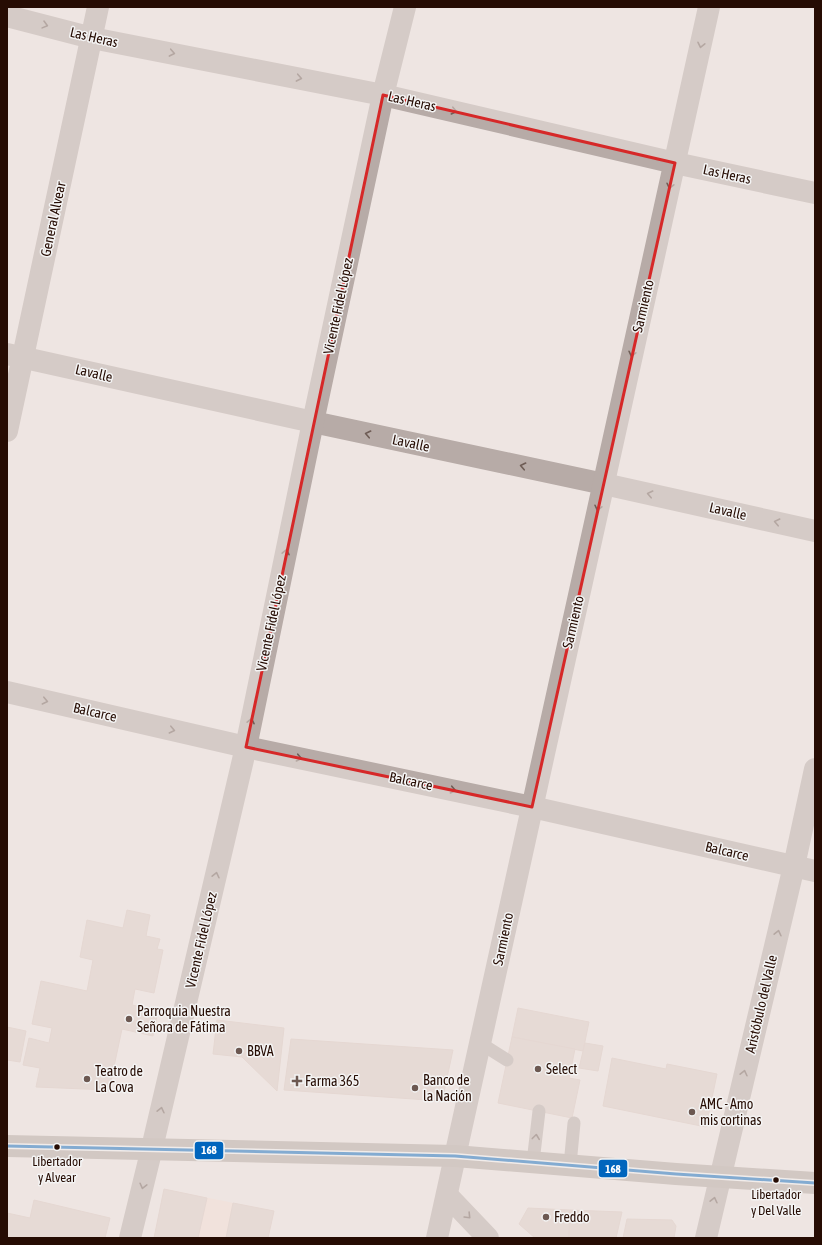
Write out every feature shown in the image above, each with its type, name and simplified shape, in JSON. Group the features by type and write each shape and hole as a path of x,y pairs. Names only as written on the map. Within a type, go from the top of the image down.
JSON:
{"main road":[{"path":"7,1146 152,1148 455,1156 815,1183"}],"street":[{"name":"General Alvear","path":"7,431 15,356 92,38 98,7"},
{"name":"Vicente Fidel López","path":"130,1238 246,747 313,422 384,95 405,7"},
{"name":"Sarmiento","path":"437,1238 709,7"},
{"name":"Las Heras","path":"7,16 92,38 384,95 815,193"},
{"name":"Lavalle","path":"15,356 815,531"},
{"name":"Balcarce","path":"7,692 246,747 532,807 815,871"},
{"name":"Aristóbulo del Valle","path":"706,1238 794,866 815,769"},
{"path":"447,1195 488,1238"}],"lane":[{"path":"480,1043 507,1060"},
{"path":"533,1162 539,1111"},
{"path":"570,1165 574,1123"}],"highlighted area":[{"path":"383,95 675,163 532,807 246,747"}],"shaded area":[{"path":"164,1189 274,1211 268,1238 154,1238"}],"building":[{"path":"127,910 150,915 146,936 160,939 157,949 163,950 154,993 135,989 132,1005 158,1010 153,1036 122,1029 109,1090 36,1087 40,1068 23,1065 29,1038 49,1043 52,1028 32,1024 41,981 87,991 93,960 80,957 87,920 123,928"},
{"name":"Select","path":"518,1008 589,1022 583,1051 512,1037"},
{"path":"217,1020 284,1028 277,1091 242,1057 213,1054"},
{"path":"7,1027 26,1031 20,1062 7,1060"},
{"name":"Select","path":"512,1037 575,1049 569,1078 580,1080 572,1118 498,1103"},
{"path":"291,1039 453,1050 442,1101 284,1090"},
{"name":"Select","path":"585,1043 603,1046 598,1071 579,1068"},
{"path":"612,1058 666,1069 667,1064 717,1074 706,1127 603,1106"},
{"path":"164,1189 207,1198 198,1238 154,1238"},
{"path":"34,1200 110,1218 105,1238 7,1238 7,1213 30,1218"},
{"path":"233,1203 274,1211 268,1238 226,1238"},
{"name":"Freddo","path":"528,1208 570,1210 569,1238 535,1238 519,1224"},
{"path":"570,1210 622,1212 616,1238 569,1238"},
{"path":"627,1219 672,1220 676,1226 674,1238 623,1238"}],"transit line":[{"name":"168","path":"7,1146 455,1156 676,1174 815,1183"}],"place":[{"name":"Parroquia Nuestra Señora de Fátima","path":"129,1019"},
{"name":"BBVA","path":"239,1051"},
{"name":"Select","path":"538,1069"},
{"name":"Teatro de La Cova","path":"87,1079"},
{"name":"Farma 365","path":"297,1081"},
{"name":"Banco de la Nación","path":"415,1088"},
{"name":"AMC - Amo mis cortinas","path":"692,1112"},
{"name":"Libertador y Alvear","path":"57,1147"},
{"name":"Libertador y Del Valle","path":"776,1180"},
{"name":"Freddo","path":"546,1217"}]}
